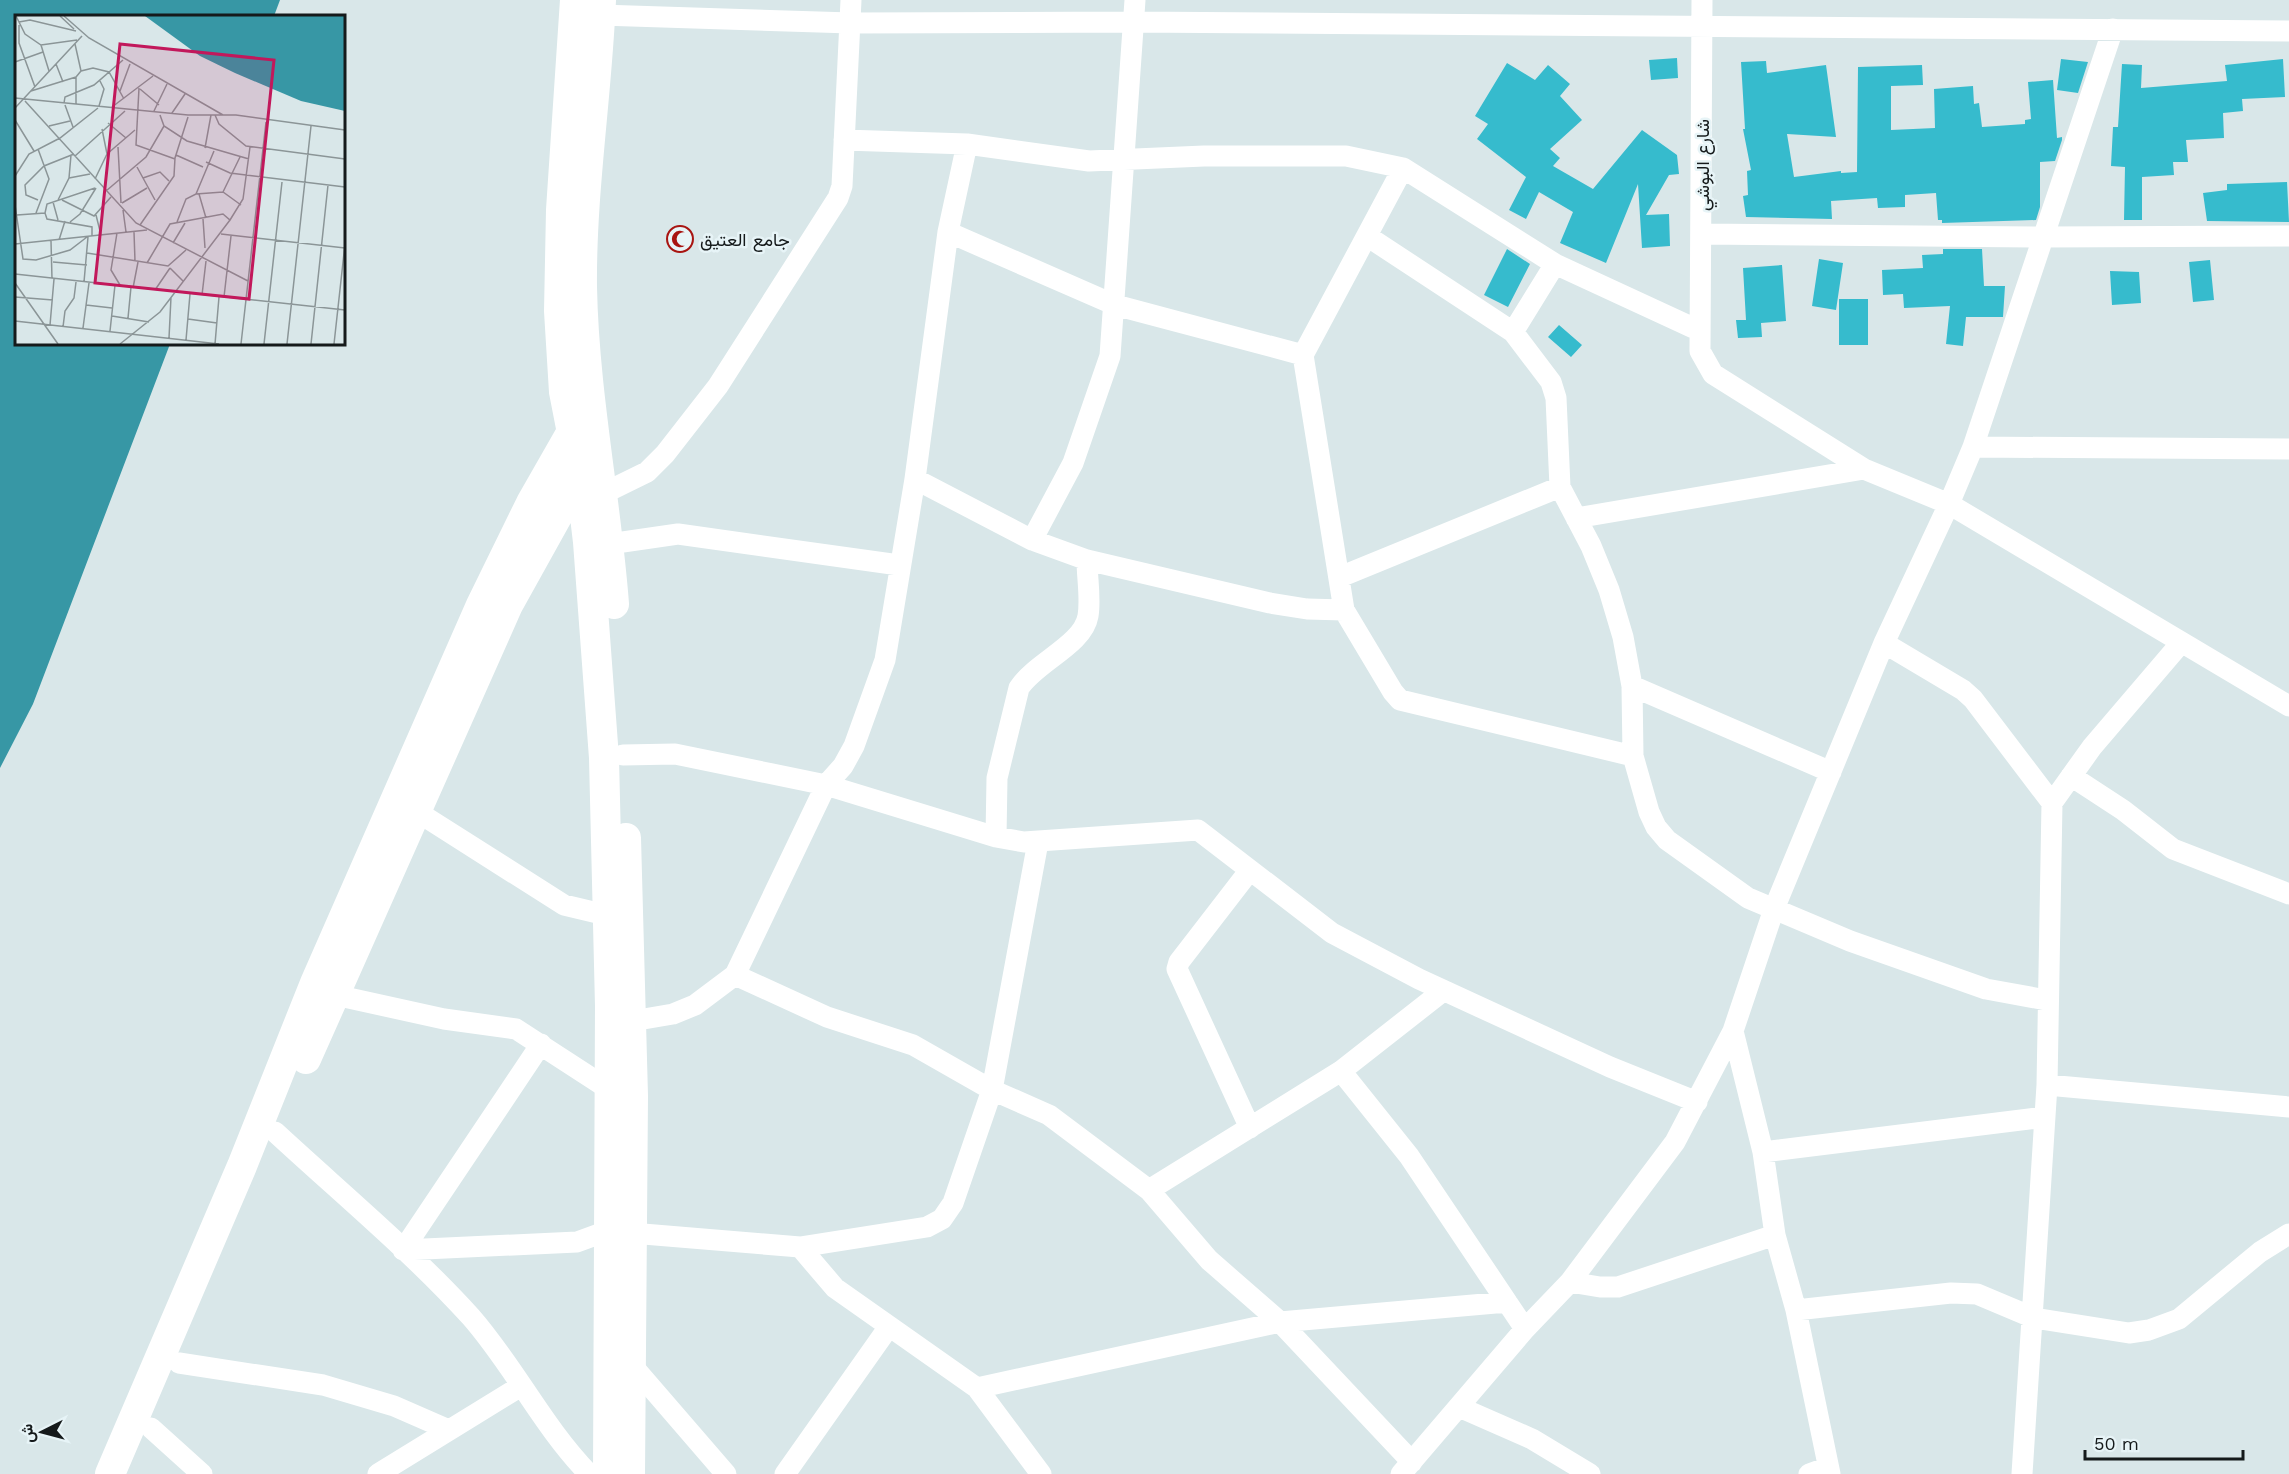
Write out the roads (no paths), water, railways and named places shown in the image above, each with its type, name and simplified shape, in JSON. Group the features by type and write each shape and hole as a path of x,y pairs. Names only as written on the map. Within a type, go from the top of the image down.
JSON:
{"main road":[{"path":"132,1474 275,1132 508,605 538,549 589,491 597,450 588,402 583,237 592,5"},
{"path":"592,5 561,210 559,311 564,392 571,433 589,491 599,543 623,755 632,1021 608,1474"},
{"path":"110,1474 242,1166 315,983 481,605 531,503 588,402"},
{"path":"538,549 564,541 599,543"},
{"path":"599,543 610,1090 630,1364 630,1474"}],"street":[{"path":"589,491 653,466 718,386 838,198 842,186 851,0"},
{"path":"1032,540 1073,464 1110,356 1126,160 1135,0"},
{"name":"شارع البوشي","path":"1702,0 1700,351 1713,374 1864,469 1949,504 2180,644 2289,706"},
{"path":"592,5 851,23 1134,22 2289,31"},
{"path":"735,975 827,1017 913,1045 992,1090 1048,1115 1149,1190 1209,1260 1280,1322 1406,1468 1525,1329 1570,1282 1675,1142 1733,1031 1774,909 1884,643 1973,447 2114,29"},
{"path":"844,140 967,144 1089,161 1204,156 1346,156 1403,168 1555,264 1700,331"},
{"path":"632,1021 673,1014 695,1005 735,975 826,785 843,766 854,746 885,660 915,479 948,232 967,144"},
{"path":"1403,168 1304,355 1344,610 1400,700 1633,756"},
{"path":"948,232 1115,304 1304,355"},
{"path":"1702,234 2044,237 2289,236"},
{"path":"1367,236 1513,333 1551,382 1556,398 1560,487 1591,546 1609,590 1623,637 1632,686 1633,756 1649,812 1656,827 1667,840 1748,898 1774,909 1850,941 1998,993 2046,1000"},
{"path":"1513,333 1555,264"},
{"path":"1973,447 2289,449"},
{"path":"1576,518 1864,469"},
{"path":"915,479 1032,540 1087,560 1270,603 1307,609 1344,610"},
{"path":"1340,577 1560,487"},
{"path":"599,543 678,534 899,565"},
{"path":"996,837 997,778 1019,688 1027,676 1083,631 1088,616 1087,560"},
{"path":"1884,643 1963,690 1973,699 2052,803"},
{"path":"2022,1474 2034,1318 2047,1085 2046,1000 2052,803 2092,747 2180,644"},
{"path":"1632,686 1831,772"},
{"path":"623,755 675,754 826,785 996,837 1038,842 1126,832 1198,830 1332,933 1443,990 1610,1066 1697,1102"},
{"path":"2071,777 2123,810 2173,849 2289,894"},
{"path":"416,811 564,905 606,915"},
{"path":"404,1250 577,1242 620,1232 801,1247 927,1227 942,1220 953,1203 992,1090 1038,842"},
{"path":"1250,870 1179,962 1177,969 1250,1128"},
{"path":"1149,1190 1341,1071 1443,990"},
{"path":"335,995 444,1018 516,1029 610,1090"},
{"path":"1733,1031 1763,1152 1775,1235 1796,1310 1822,1472"},
{"path":"404,1250 541,1044"},
{"path":"1341,1071 1409,1156 1525,1329"},
{"path":"2047,1085 2289,1107"},
{"path":"1763,1152 2045,1117"},
{"path":"275,1132 404,1250 471,1318 566,1450 589,1474"},
{"path":"1796,1310 1951,1293 1977,1294 2034,1318 2129,1333 2149,1330 2179,1318 2260,1252 2289,1234"},
{"path":"1570,1282 1600,1287 1618,1287 1775,1235"},
{"path":"801,1247 835,1288 888,1328 977,1388 1041,1474"},
{"path":"977,1388 1280,1322 1507,1302"},
{"path":"784,1474 888,1328"},
{"path":"179,1363 323,1385 394,1406 449,1430"},
{"path":"630,1364 726,1474"},
{"path":"378,1474 521,1386"},
{"path":"1459,1407 1532,1438 1590,1474"},
{"path":"151,1428 202,1474"}],"water":[{"path":"0,0 280,0 274,15 15,15 15,345 170,345 33,704 0,768"}],"place":[{"name":"جامع العتيق","path":"680,239"}]}
